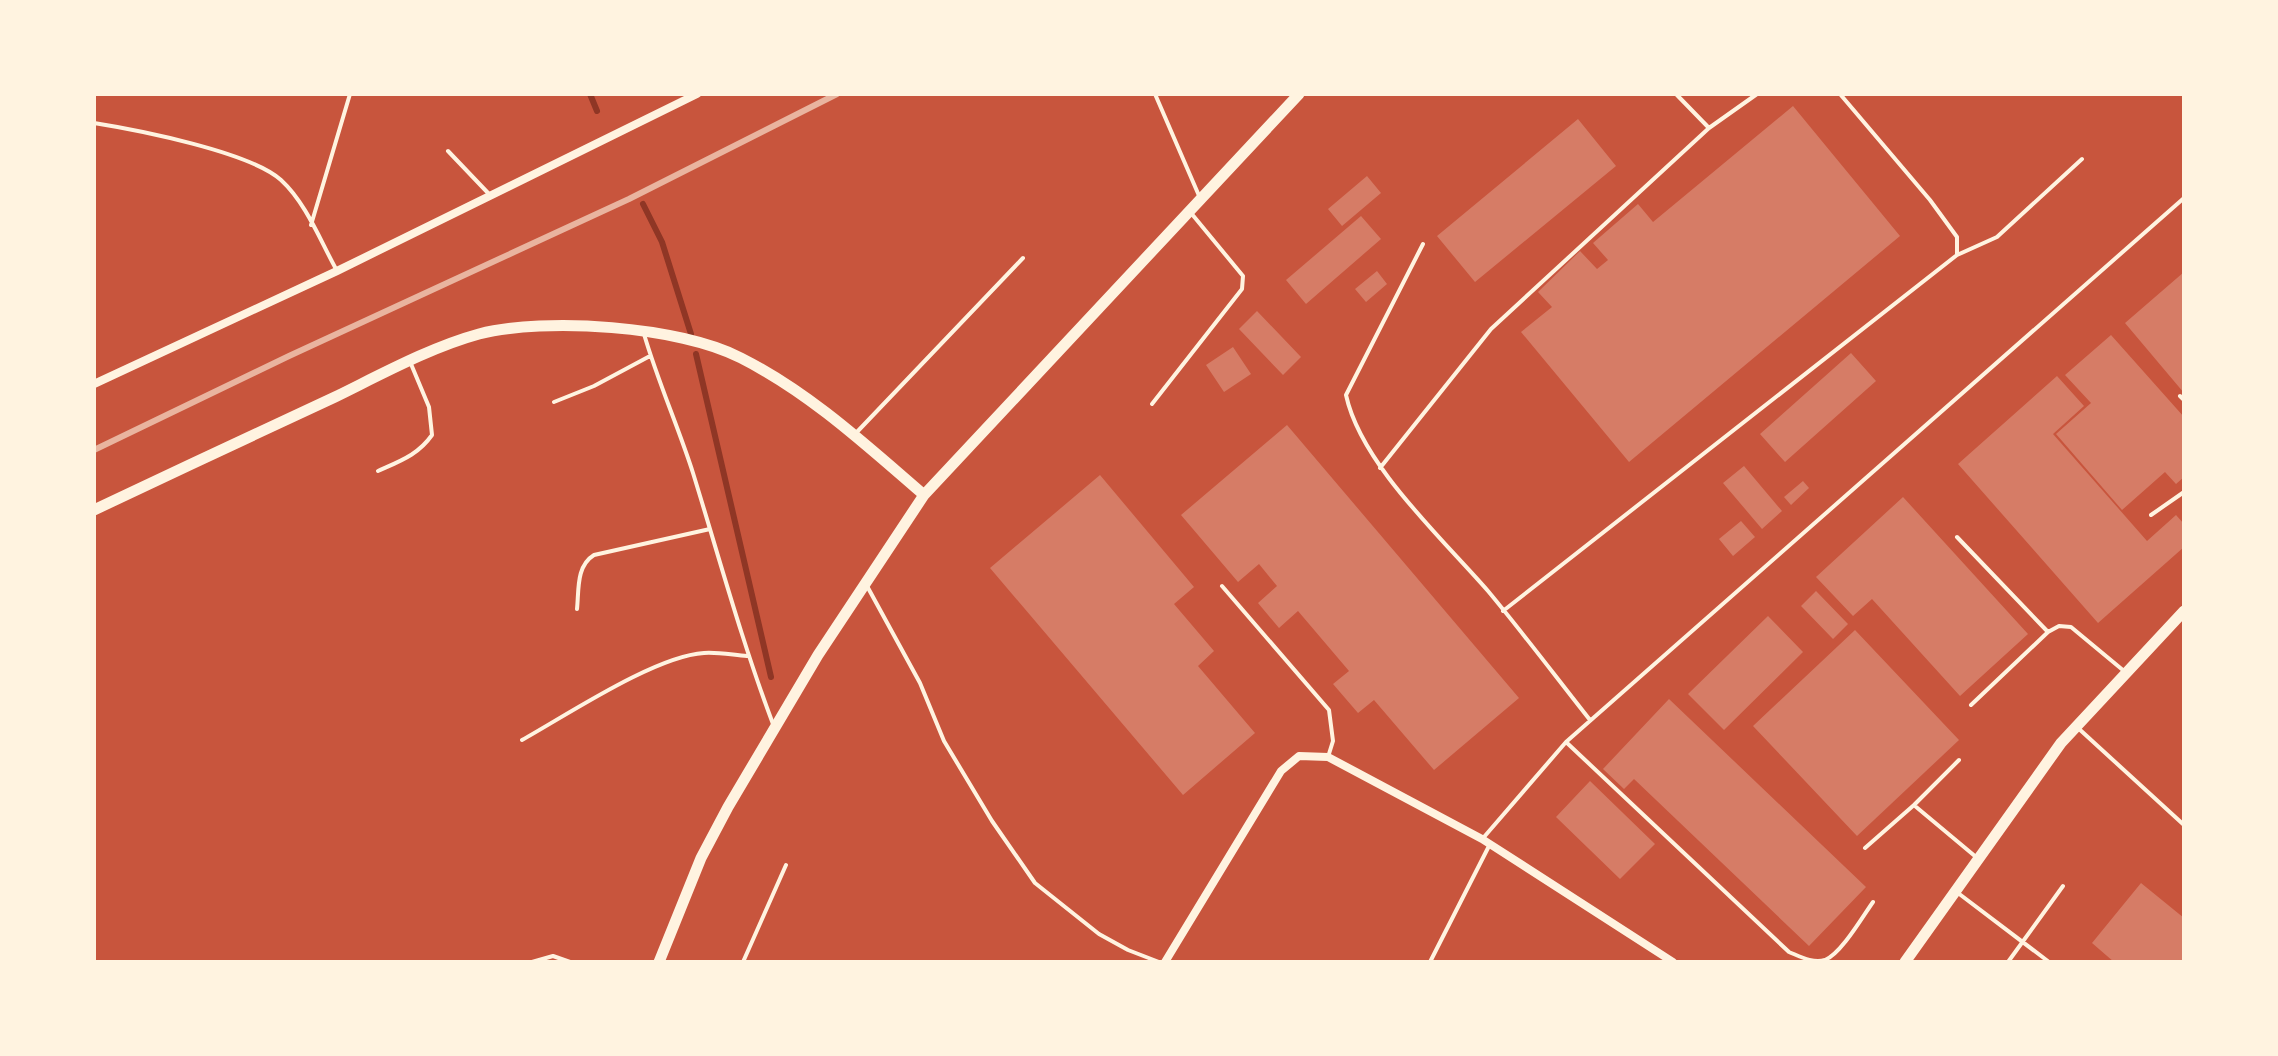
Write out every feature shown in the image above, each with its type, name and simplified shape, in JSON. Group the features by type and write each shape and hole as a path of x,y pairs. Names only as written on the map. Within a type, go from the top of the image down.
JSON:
{"street":[{"path":"94,384 337,271 697,94"},
{"path":"659,962 701,858 774,726 924,495 1299,94"},
{"path":"94,510 410,361 480,334 579,326 643,330 710,345 740,357 802,393 924,495"},
{"path":"1905,962 2061,743 2184,611"},
{"path":"1165,962 1281,771 1299,756 1328,757 1486,842 1673,962"}],"lane":[{"path":"311,225 350,94"},
{"path":"1155,94 1200,199"},
{"path":"1676,94 1709,128"},
{"path":"1380,468 1491,329 1709,128 1757,94"},
{"path":"1840,94 1930,200 1957,237 1957,255"},
{"path":"94,123 153,133 257,164 279,178 293,193 337,271"},
{"path":"448,151 489,194"},
{"path":"1503,611 1957,255 1997,237 2082,159"},
{"path":"1430,962 1486,842 1566,742 2184,198"},
{"path":"1152,404 1242,289 1243,276 1190,211"},
{"path":"1423,244 1346,395 1351,418 1380,468 1503,611 1590,720"},
{"path":"855,435 1023,258"},
{"path":"643,330 658,383 682,439 747,656 774,726"},
{"path":"554,402 594,386 650,356"},
{"path":"378,471 411,456 423,448 432,435 429,407 410,361"},
{"path":"2151,515 2184,492"},
{"path":"577,609 582,567 594,555 710,529"},
{"path":"1957,537 2048,632"},
{"path":"865,583 920,683 944,741 992,821 1035,883 1099,934 1159,962"},
{"path":"1222,586 1329,710 1333,741 1328,757"},
{"path":"1971,705 2048,632 2059,626 2071,627 2126,673"},
{"path":"522,740 658,667 705,653 747,656"},
{"path":"2076,727 2184,825"},
{"path":"1566,742 1789,952 1812,960 1825,960 1837,952 1873,902"},
{"path":"1865,848 1959,760"},
{"path":"1914,805 1977,859"},
{"path":"743,962 786,865"},
{"path":"2008,962 2063,886"},
{"path":"1954,890 2049,962"},
{"path":"532,962 553,956 570,962"}],"building":[{"path":"1793,106 1900,236 1629,462 1521,332 1552,307 1538,292 1580,251 1597,269 1608,260 1593,243 1638,204 1653,222"},
{"path":"1578,119 1616,166 1475,282 1437,236"},
{"path":"1367,176 1381,193 1342,226 1328,209"},
{"path":"1361,216 1381,239 1306,304 1286,280"},
{"path":"1377,271 1387,284 1366,302 1355,289"},
{"path":"2184,272 2184,393 2125,323"},
{"path":"1257,311 1301,357 1283,375 1239,329"},
{"path":"2111,335 2184,417 2184,477 2176,484 2165,472 2122,510 2056,434 2091,403 2065,375"},
{"path":"1233,347 1251,374 1224,392 1206,365"},
{"path":"1851,353 1876,381 1785,462 1760,434"},
{"path":"2057,376 2084,406 2053,434 2147,541 2176,515 2184,524 2184,547 2098,623 1958,464"},
{"path":"1287,425 1519,698 1434,770 1374,700 1358,713 1333,684 1349,671 1298,611 1279,628 1258,603 1277,586 1259,564 1238,582 1181,515"},
{"path":"1744,466 1782,511 1762,529 1723,483"},
{"path":"1100,475 1194,587 1174,604 1214,651 1198,666 1255,733 1183,795 990,568"},
{"path":"1803,481 1809,488 1791,505 1784,497"},
{"path":"1903,497 2028,634 1960,696 1872,599 1853,616 1816,577"},
{"path":"1741,521 1755,537 1733,556 1719,539"},
{"path":"1816,591 1848,624 1833,639 1801,606"},
{"path":"1768,616 1803,652 1724,730 1688,694"},
{"path":"1855,630 1959,740 1857,836 1753,726"},
{"path":"1669,699 1866,887 1809,946 1634,779 1624,789 1603,769"},
{"path":"1590,781 1655,844 1620,879 1556,817"},
{"path":"2141,883 2184,918 2184,962 2114,962 2092,943"}],"waterway":[{"path":"590,94 597,111"},
{"path":"643,204 662,242 691,334"},
{"path":"696,354 771,677"}],"railway":[{"path":"94,450 629,199 837,94"}]}
